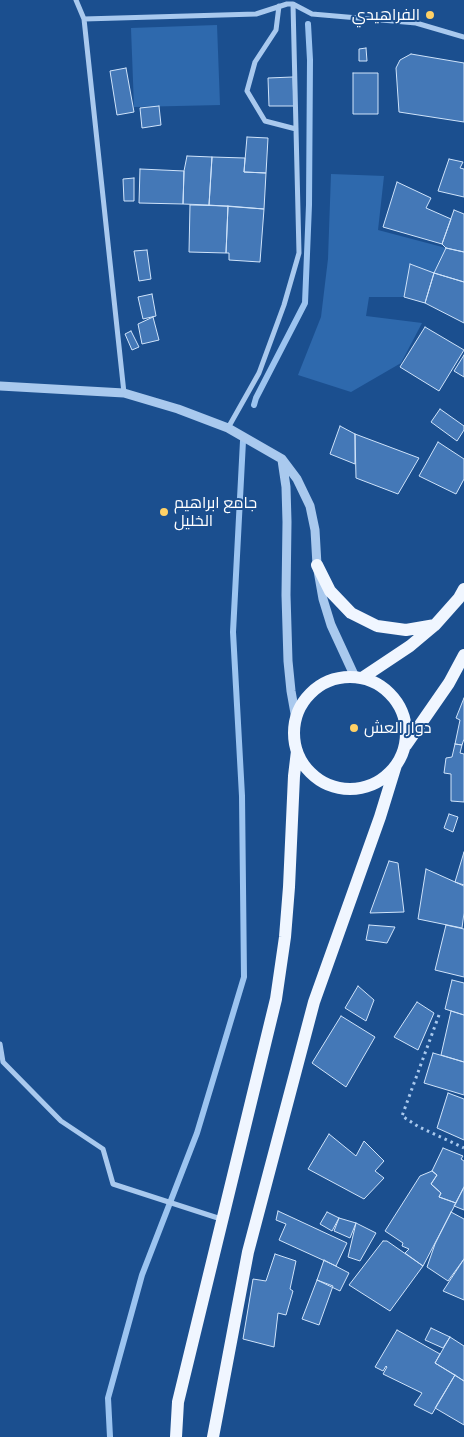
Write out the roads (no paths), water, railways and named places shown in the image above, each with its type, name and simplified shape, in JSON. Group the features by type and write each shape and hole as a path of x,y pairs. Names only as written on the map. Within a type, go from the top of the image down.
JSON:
{"main road":[{"path":"317,565 330,591 351,613 377,626 406,630 435,625"},
{"path":"359,677 410,646 435,625 459,598 464,589"},
{"path":"213,1437 248,1252 314,1002 380,816 396,765 405,747 449,683 464,655"},
{"path":"176,1437 178,1402 276,999 290,887 294,776 297,750 295,735 296,719 302,704 312,692 325,683 340,678 359,677 382,687 398,703 404,717 405,747"},
{"path":"297,750 305,766 318,779 334,786 351,789 369,786 384,778 396,765"}],"street":[{"path":"76,0 84,19 124,393"},
{"path":"84,19 256,14 279,6 293,4 312,14 416,23 464,36"},
{"path":"228,428 259,373 284,305 299,253 293,4"},
{"path":"279,6 276,30 255,62 247,91 265,121 296,129"},
{"path":"0,386 124,393 178,409 228,428 282,459 297,479 310,506 315,530 317,565 323,599 331,624 359,677"},
{"path":"282,459 286,496 288,661 296,719"},
{"path":"0,1044 4,1062 61,1121 103,1149 112,1184 224,1219"}],"waterway":[{"path":"254,405 305,303 309,205 310,60 308,24"},
{"path":"110,1437 108,1398 142,1275 197,1133 244,977 242,796 233,632 243,441"}],"place":[{"name":"الفراهيدي","path":"430,15"},
{"name":"جامع ابراهيم الخليل","path":"164,512"},
{"name":"دوار العش","path":"354,728"}]}
